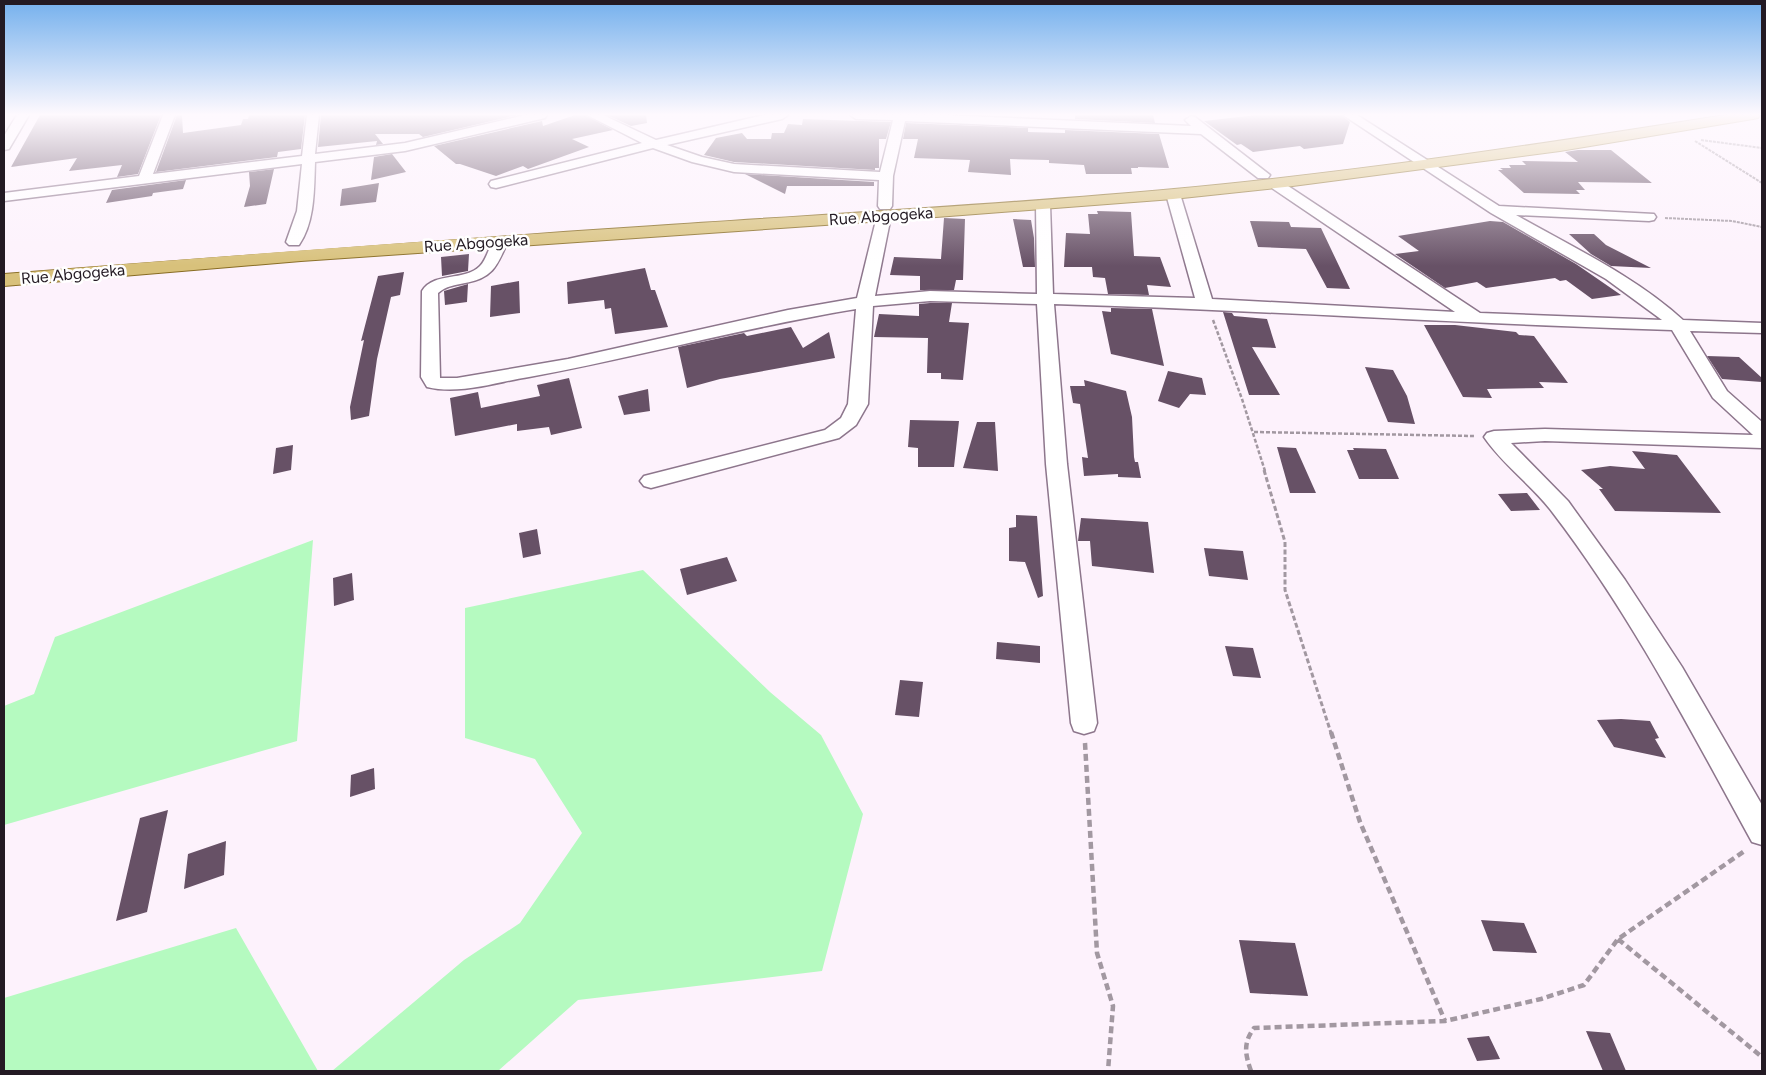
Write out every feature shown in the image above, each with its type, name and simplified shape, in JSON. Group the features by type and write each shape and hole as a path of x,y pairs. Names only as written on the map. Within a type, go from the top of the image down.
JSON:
{"main road":[{"name":"Rue Abgogeka","path":"4,267 294,242 1043,204 1173,194 1269,179 1380,165"},
{"name":"Rue Abgogeka","path":"4,280 301,255 884,211 1188,183 1269,179"}],"street":[{"path":"145,178 150,165"},
{"path":"4,197 256,165"},
{"path":"294,242 302,222 308,194 309,165"},
{"path":"496,184 570,165"},
{"path":"721,165 734,168 886,176"},
{"path":"652,481 832,434 849,421 858,404 865,302 879,248 889,165"},
{"path":"1251,165 1474,317"},
{"path":"1429,165 1496,210 1612,276 1651,302 1677,324 1720,394 1762,433"},
{"path":"1173,194 1201,293 1206,304"},
{"path":"1043,204 1047,351 1059,498 1084,723"},
{"path":"1496,210 1649,217"},
{"path":"500,241 485,270 479,274 446,282 435,287 430,292 430,377 434,383 457,384 559,366 788,315 865,302 930,296 1206,304 1762,328"},
{"path":"1494,437 1545,435 1762,442"},
{"path":"1494,437 1560,506 1616,586 1673,674 1755,840"}],"path":[{"path":"1734,165 1762,183"},
{"path":"1649,217 1732,221 1762,227"},
{"path":"1206,304 1226,350 1279,512 1286,552 1284,590 1360,822 1445,1021"},
{"path":"1254,432 1494,437"},
{"path":"1084,723 1096,953 1113,1006 1108,1071"},
{"path":"1251,1071 1245,1051 1245,1038 1254,1028 1445,1021 1541,999 1584,985 1618,939 1755,840"},
{"path":"1618,939 1762,1058"}],"green space":[{"path":"313,540 297,741 4,825 4,706 34,694 55,637"},
{"path":"643,570 770,692 821,735 863,814 822,971 578,1000 498,1071 332,1071 464,960 520,923 582,833 535,759 465,738 465,608"},
{"path":"236,928 318,1071 4,1071 4,998"}],"building":[{"path":"73,165 121,165 69,171"},
{"path":"122,165 141,165 138,174 117,177"},
{"path":"159,165 211,165 156,172"},
{"path":"373,165 401,165 406,172 371,180"},
{"path":"464,165 539,165 528,169 523,166 496,176"},
{"path":"790,165 879,165 879,168 875,168 875,170"},
{"path":"969,165 1010,165 1011,175 968,172"},
{"path":"1084,165 1168,165 1169,168 1131,168 1132,174 1086,174"},
{"path":"1509,165 1630,165 1652,183 1578,182 1585,190 1576,190 1580,194 1524,193 1498,170 1503,170 1500,168 1511,168"},
{"path":"274,169 266,204 244,207 250,186 249,172"},
{"path":"745,174 874,182 874,186 787,186 785,194"},
{"path":"186,180 183,189 106,203 112,190"},
{"path":"379,183 376,202 340,206 342,189"},
{"path":"1097,211 1131,212 1134,256 1160,257 1171,287 1147,285 1149,295 1108,294 1105,278 1093,277 1092,267 1064,267 1066,233 1090,234 1088,214 1098,214"},
{"path":"944,218 965,219 963,280 956,280 954,290 920,290 920,276 890,275 894,257 941,259"},
{"path":"1013,219 1031,220 1035,267 1023,267"},
{"path":"1250,221 1289,222 1291,227 1321,228 1350,289 1327,288 1306,249 1258,247"},
{"path":"1490,221 1503,222 1576,264 1621,295 1592,299 1566,280 1560,281 1555,278 1486,288 1477,282 1445,288 1395,254 1419,251 1398,236"},
{"path":"1569,234 1594,234 1606,245 1651,268 1611,266 1591,254"},
{"path":"469,254 468,271 442,276 441,257"},
{"path":"645,268 651,290 655,290 668,327 615,334 611,308 605,309 604,300 568,304 567,282"},
{"path":"404,272 400,295 391,297 377,359 369,416 351,420 350,407 364,340 361,341 378,276"},
{"path":"519,281 520,313 490,317 491,286"},
{"path":"468,284 467,302 445,305 444,291"},
{"path":"952,303 949,322 969,323 963,380 941,379 941,373 927,373 928,338 874,337 879,314 919,316 919,304"},
{"path":"1111,308 1152,309 1164,366 1111,354 1102,311 1111,312"},
{"path":"1223,312 1232,313 1234,316 1267,319 1276,348 1252,347 1280,395 1249,395"},
{"path":"1424,325 1455,325 1534,336 1568,383 1539,382 1544,388 1487,389 1492,398 1463,397"},
{"path":"791,327 803,348 829,332 835,358 720,379 687,388 678,347 744,333 747,336"},
{"path":"1707,356 1739,357 1762,378 1762,382 1722,379"},
{"path":"1365,367 1393,370 1407,396 1415,424 1388,422"},
{"path":"1168,371 1202,378 1206,395 1190,394 1179,408 1158,401"},
{"path":"569,378 582,428 551,435 549,427 517,431 517,424 455,436 450,398 478,392 481,408 540,396 537,385"},
{"path":"1084,380 1126,391 1132,417 1134,457 1135,462 1138,462 1141,478 1118,477 1118,474 1084,476 1082,457 1088,458 1080,404 1073,403 1070,386 1085,386"},
{"path":"648,389 650,411 624,415 618,396"},
{"path":"910,420 959,421 954,467 918,467 918,448 908,447"},
{"path":"977,422 995,422 998,471 963,468"},
{"path":"293,445 291,470 273,474 276,448"},
{"path":"1277,447 1296,448 1316,493 1290,493"},
{"path":"1353,448 1386,449 1399,479 1359,479 1347,450 1354,450"},
{"path":"1632,451 1677,455 1721,513 1615,511 1599,489 1603,489 1581,470 1610,466 1645,469"},
{"path":"1527,493 1540,510 1511,511 1498,494"},
{"path":"1016,515 1037,516 1043,596 1038,598 1025,562 1009,561 1009,528 1016,527"},
{"path":"1081,518 1148,522 1154,573 1092,566 1090,541 1078,541"},
{"path":"537,529 541,554 523,558 519,533"},
{"path":"1204,548 1243,551 1248,580 1209,576"},
{"path":"727,557 737,581 687,595 680,569"},
{"path":"352,573 354,600 334,606 333,578"},
{"path":"997,642 1040,646 1040,663 996,659"},
{"path":"1225,646 1253,648 1261,678 1233,676"},
{"path":"900,680 923,682 919,717 895,715"},
{"path":"1597,720 1650,721 1659,738 1655,739 1666,758 1614,747"},
{"path":"374,768 375,789 350,797 351,775"},
{"path":"168,810 147,912 116,921 140,818"},
{"path":"226,841 224,875 184,889 188,854"},
{"path":"1481,920 1524,923 1537,953 1493,951"},
{"path":"1239,940 1295,943 1308,996 1250,993"},
{"path":"1586,1031 1610,1033 1626,1071 1603,1071"},
{"path":"1489,1036 1500,1059 1477,1061 1467,1038"}]}
